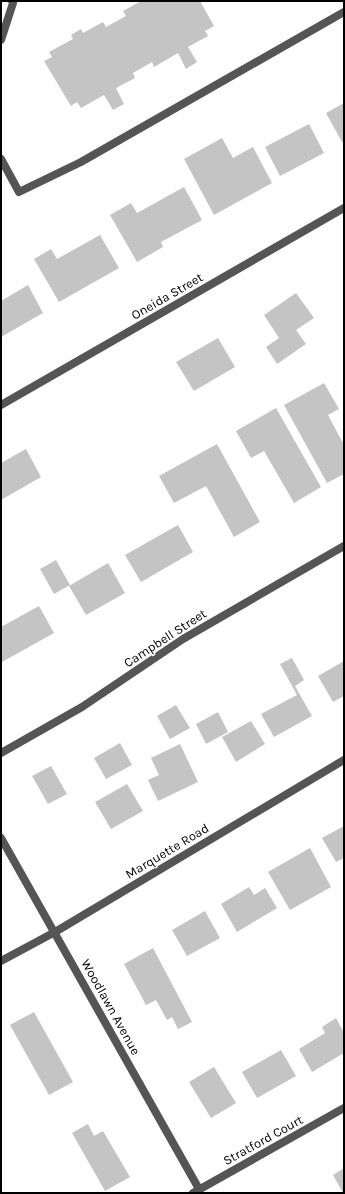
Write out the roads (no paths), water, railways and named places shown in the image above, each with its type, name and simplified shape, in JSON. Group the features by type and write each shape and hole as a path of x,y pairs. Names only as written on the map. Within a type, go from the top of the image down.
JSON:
{"street":[{"path":"1,40 14,4 12,1"},
{"path":"1,159 19,192 81,162 344,12"},
{"name":"Oneida Street","path":"1,405 344,208"},
{"name":"Campbell Street","path":"1,753 82,707 183,638 344,546"},
{"name":"Marquette Road","path":"1,961 55,932 344,760"},
{"name":"Woodlawn Avenue","path":"1,838 55,932 196,1191"},
{"name":"Stratford Court","path":"196,1191 344,1108"}]}
